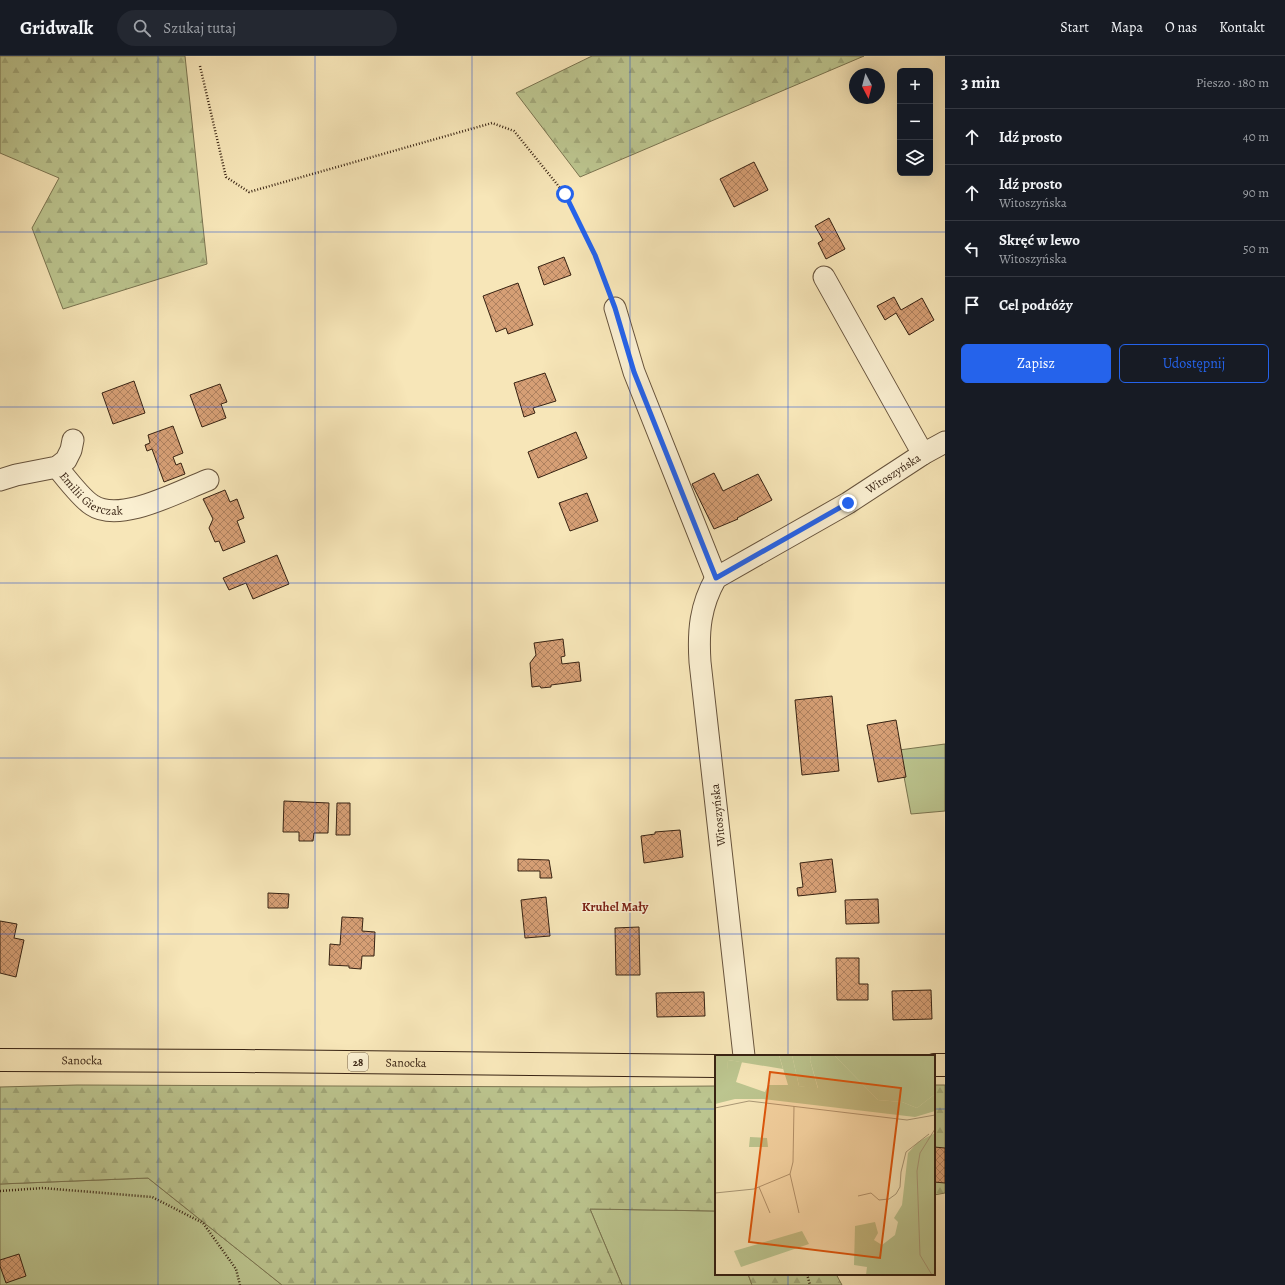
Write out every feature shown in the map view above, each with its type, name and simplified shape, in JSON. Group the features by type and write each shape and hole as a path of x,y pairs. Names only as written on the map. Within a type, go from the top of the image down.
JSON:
{"main road":[{"name":"Sanocka","path":"0,1060 243,1060 715,1066"},
{"path":"935,1065 945,1064"}],"street":[{"path":"824,277 922,454"},
{"path":"615,308 634,372 716,578"},
{"path":"56,467 66,460 71,450 73,440"},
{"name":"Witoszyńska","path":"744,1055 700,662 698,636 702,611 711,586 716,578 848,503 922,454 945,442"},
{"name":"Emilii Gierczak","path":"0,480 16,475 56,467 91,505 102,510 116,512 138,508 208,480"}],"path":[{"path":"200,66 226,177 249,192 492,123 514,131 565,194 595,255 615,308"},
{"path":"0,1191 43,1188 152,1197 203,1223 236,1269 240,1285"},
{"path":"806,1275 810,1285"}],"green space":[{"path":"0,56 185,56 207,264 63,309 32,228 59,178 0,153"},
{"path":"592,56 864,56 580,177 516,93"},
{"path":"945,744 945,811 911,814 899,750"},
{"path":"77,1085 715,1086 715,1211 590,1209 622,1285 282,1285 148,1178 0,1184 0,1087"},
{"path":"935,1085 945,1085 945,1193 935,1195"},
{"path":"148,1178 282,1285 0,1285 0,1184"},
{"path":"590,1209 715,1211 715,1275 748,1275 752,1285 622,1285"},
{"path":"748,1275 837,1275 842,1285 752,1285"}],"building":[{"path":"754,162 768,190 734,207 720,179"},
{"path":"829,218 845,249 826,259 818,243 823,240 815,226"},
{"path":"564,257 571,275 544,285 538,267"},
{"path":"518,283 533,325 508,334 506,328 496,332 483,296"},
{"path":"894,297 901,310 922,298 934,320 909,335 896,313 885,320 877,306"},
{"path":"545,373 556,401 533,408 535,413 524,417 514,383"},
{"path":"134,381 145,413 113,424 102,393"},
{"path":"220,384 227,402 221,404 226,418 202,427 190,395"},
{"path":"173,426 183,453 173,457 176,465 181,463 185,474 164,482 152,449 147,451 145,445 150,443 148,435"},
{"path":"576,432 587,458 538,478 528,452"},
{"path":"714,473 723,491 758,474 772,500 737,518 738,519 714,529 692,484"},
{"path":"225,490 230,502 237,499 244,518 237,521 245,542 223,551 219,541 215,542 209,528 213,519 203,499"},
{"path":"587,493 598,521 570,531 559,503"},
{"path":"277,555 289,584 253,599 246,583 229,590 223,578"},
{"path":"563,639 565,656 561,657 562,664 579,662 581,681 551,685 551,687 532,687 530,663 536,655 534,643"},
{"path":"832,696 839,771 802,775 795,700"},
{"path":"896,720 906,777 878,782 867,725"},
{"path":"284,801 329,803 328,833 314,833 313,841 299,841 299,832 283,832"},
{"path":"337,803 350,803 350,835 336,835"},
{"path":"680,830 683,857 644,863 641,836 655,834 655,832"},
{"path":"518,859 549,860 552,878 540,878 540,871 518,871"},
{"path":"832,859 836,892 798,896 797,888 803,887 800,863"},
{"path":"268,893 289,894 288,908 268,908"},
{"path":"546,897 550,936 525,938 521,900"},
{"path":"878,899 879,923 846,924 845,900"},
{"path":"342,917 363,918 362,931 375,932 374,956 362,956 361,969 349,968 349,966 329,965 330,944 340,945"},
{"path":"0,921 17,924 14,938 24,940 16,977 0,973"},
{"path":"639,927 640,975 616,975 615,928"},
{"path":"836,958 859,958 859,984 868,984 868,1000 837,1000"},
{"path":"931,990 932,1019 893,1020 892,991"},
{"path":"704,992 705,1016 657,1017 656,993"},
{"path":"935,1147 945,1148 945,1183 935,1182"},
{"path":"19,1254 26,1276 6,1283 0,1266 0,1260"}],"district":[{"name":"Kruhel Mały","path":"615,906"}],"route":[{"path":"565,194 595,255 615,308 634,372 716,578 848,503"}]}
